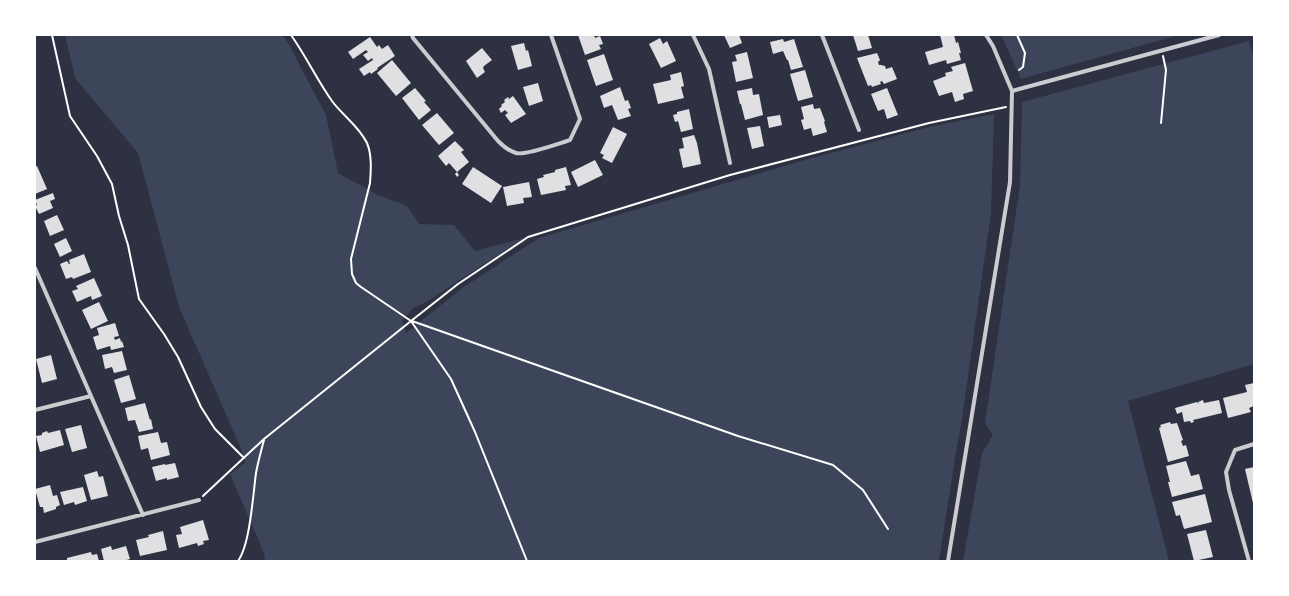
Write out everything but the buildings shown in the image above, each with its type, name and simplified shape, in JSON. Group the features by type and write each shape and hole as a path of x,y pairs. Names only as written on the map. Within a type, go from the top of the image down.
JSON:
{"street":[{"path":"412,35 498,141 507,149 517,154 546,148 570,140 580,119 551,35"},
{"path":"694,35 709,69 730,163"},
{"path":"822,35 859,130"},
{"path":"948,561 1010,182 1012,91 993,46 986,35"},
{"path":"1012,91 1219,35"},
{"path":"35,268 143,515"},
{"path":"35,410 91,396"},
{"path":"1249,561 1228,490 1226,472 1236,450 1254,444"},
{"path":"35,542 200,500"}],"path":[{"path":"52,35 70,116 97,156 112,184 119,216 128,245 139,299 164,334 178,357 201,407 215,429 244,458"},
{"path":"291,35 327,93 341,112 363,136 369,150 371,171 370,183 351,259 352,274 356,283 412,321 738,436 833,465 863,490 888,529"},
{"path":"1017,35 1025,53 1023,67 1019,70"},
{"path":"1162,50 1166,70 1162,123"},
{"path":"200,500 264,439 458,284 528,237 730,175 930,123 1011,106"},
{"path":"412,321 444,367 464,407 527,561"},
{"path":"238,561 242,555 247,538 256,472 264,439"}],"shaded area":[{"path":"65,35 282,35 287,41 326,115 338,173 376,194 407,206 419,224 454,225 475,251 524,238 428,301 412,309 402,321 406,333 462,288 539,238 808,159 933,126 994,114 991,213 962,419 939,561 265,561 264,553 230,474 245,463 242,451 179,307 138,153 75,78"},
{"path":"1001,35 1179,35 1021,79"},
{"path":"1249,41 1254,57 1254,364 1128,401 1169,561 963,561 982,453 993,435 985,423 1020,185 1022,102"}]}
